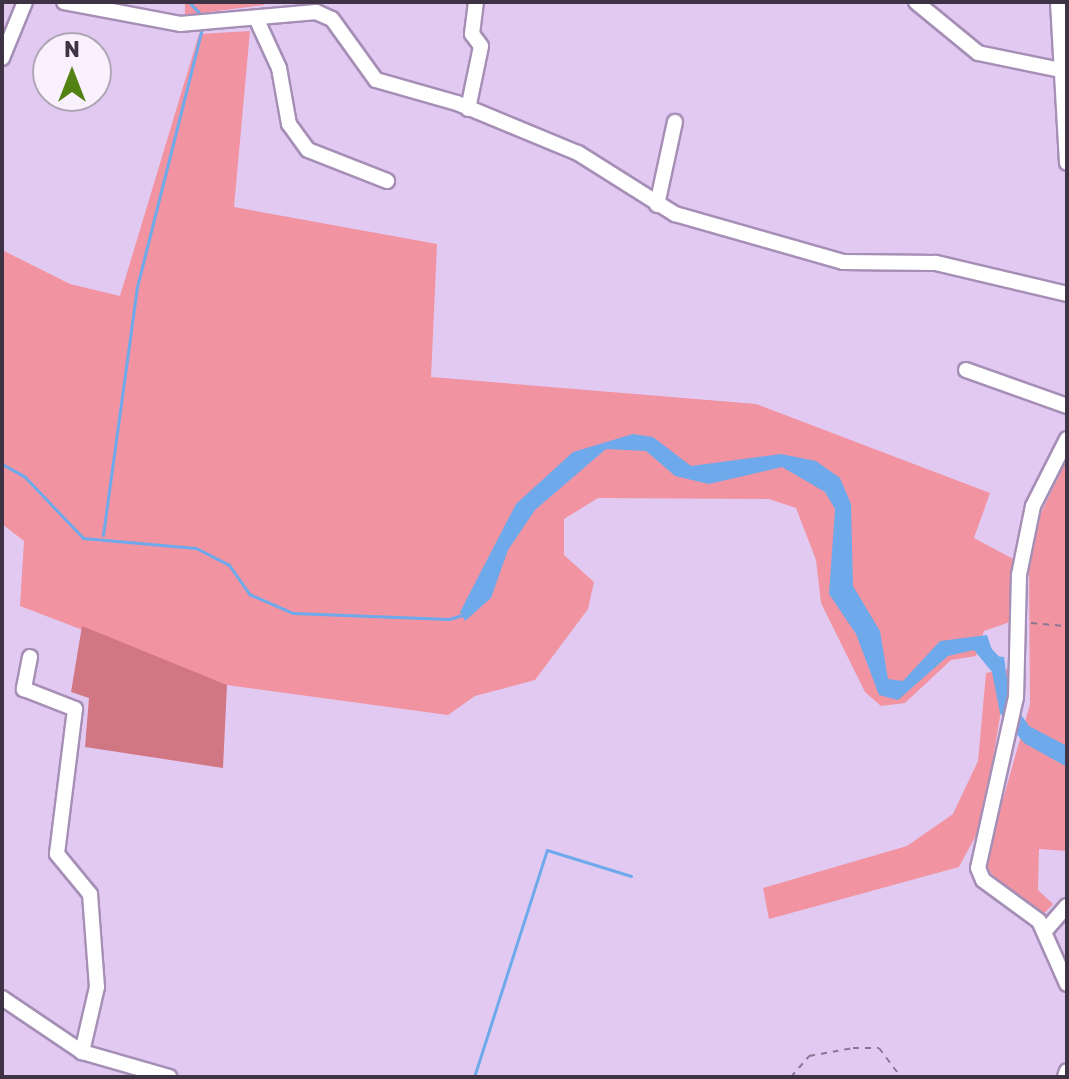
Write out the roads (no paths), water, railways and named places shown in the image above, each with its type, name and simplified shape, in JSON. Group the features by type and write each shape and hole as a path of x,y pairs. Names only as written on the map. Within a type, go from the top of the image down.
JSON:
{"street":[{"path":"2,58 25,2"},
{"path":"64,2 180,24 253,19 317,7 332,19 376,80 468,109 578,153 657,205 810,254 936,263 1067,294"},
{"path":"468,109 481,46 472,34 476,2"},
{"path":"916,2 978,53 1061,70"},
{"path":"1058,2 1067,163"},
{"path":"253,19 279,68 289,124 308,150 387,181"},
{"path":"657,205 675,122"},
{"path":"966,370 1067,406"},
{"path":"1067,439 1033,506 1018,622 1016,697 1007,722 978,868 983,880 1045,931 1067,984"},
{"path":"30,657 24,689 75,709 57,854 90,894 97,987 82,1052"},
{"path":"1045,931 1067,906"},
{"path":"2,998 82,1052 169,1077"},
{"path":"1065,1077 1067,1071"}],"water":[{"path":"633,434 653,437 691,466 781,454 816,461 840,478 851,504 853,586 880,631 888,679 903,681 940,641 987,635 994,656 1004,657 1010,699 1029,726 1067,746 1067,767 1024,743 1000,713 992,672 974,650 948,656 898,700 879,695 856,634 829,594 835,509 825,492 782,467 709,484 675,476 646,451 606,449 535,510 508,550 491,598 465,621 460,612 516,504 573,452"}],"waterway":[{"path":"189,2 203,17"},
{"path":"103,535 137,287 203,25"},
{"path":"2,464 25,477 83,538 196,548 229,565 249,594 293,613 449,619 465,614"},
{"path":"988,647 999,659"},
{"path":"474,1077 547,850 631,876"}]}
